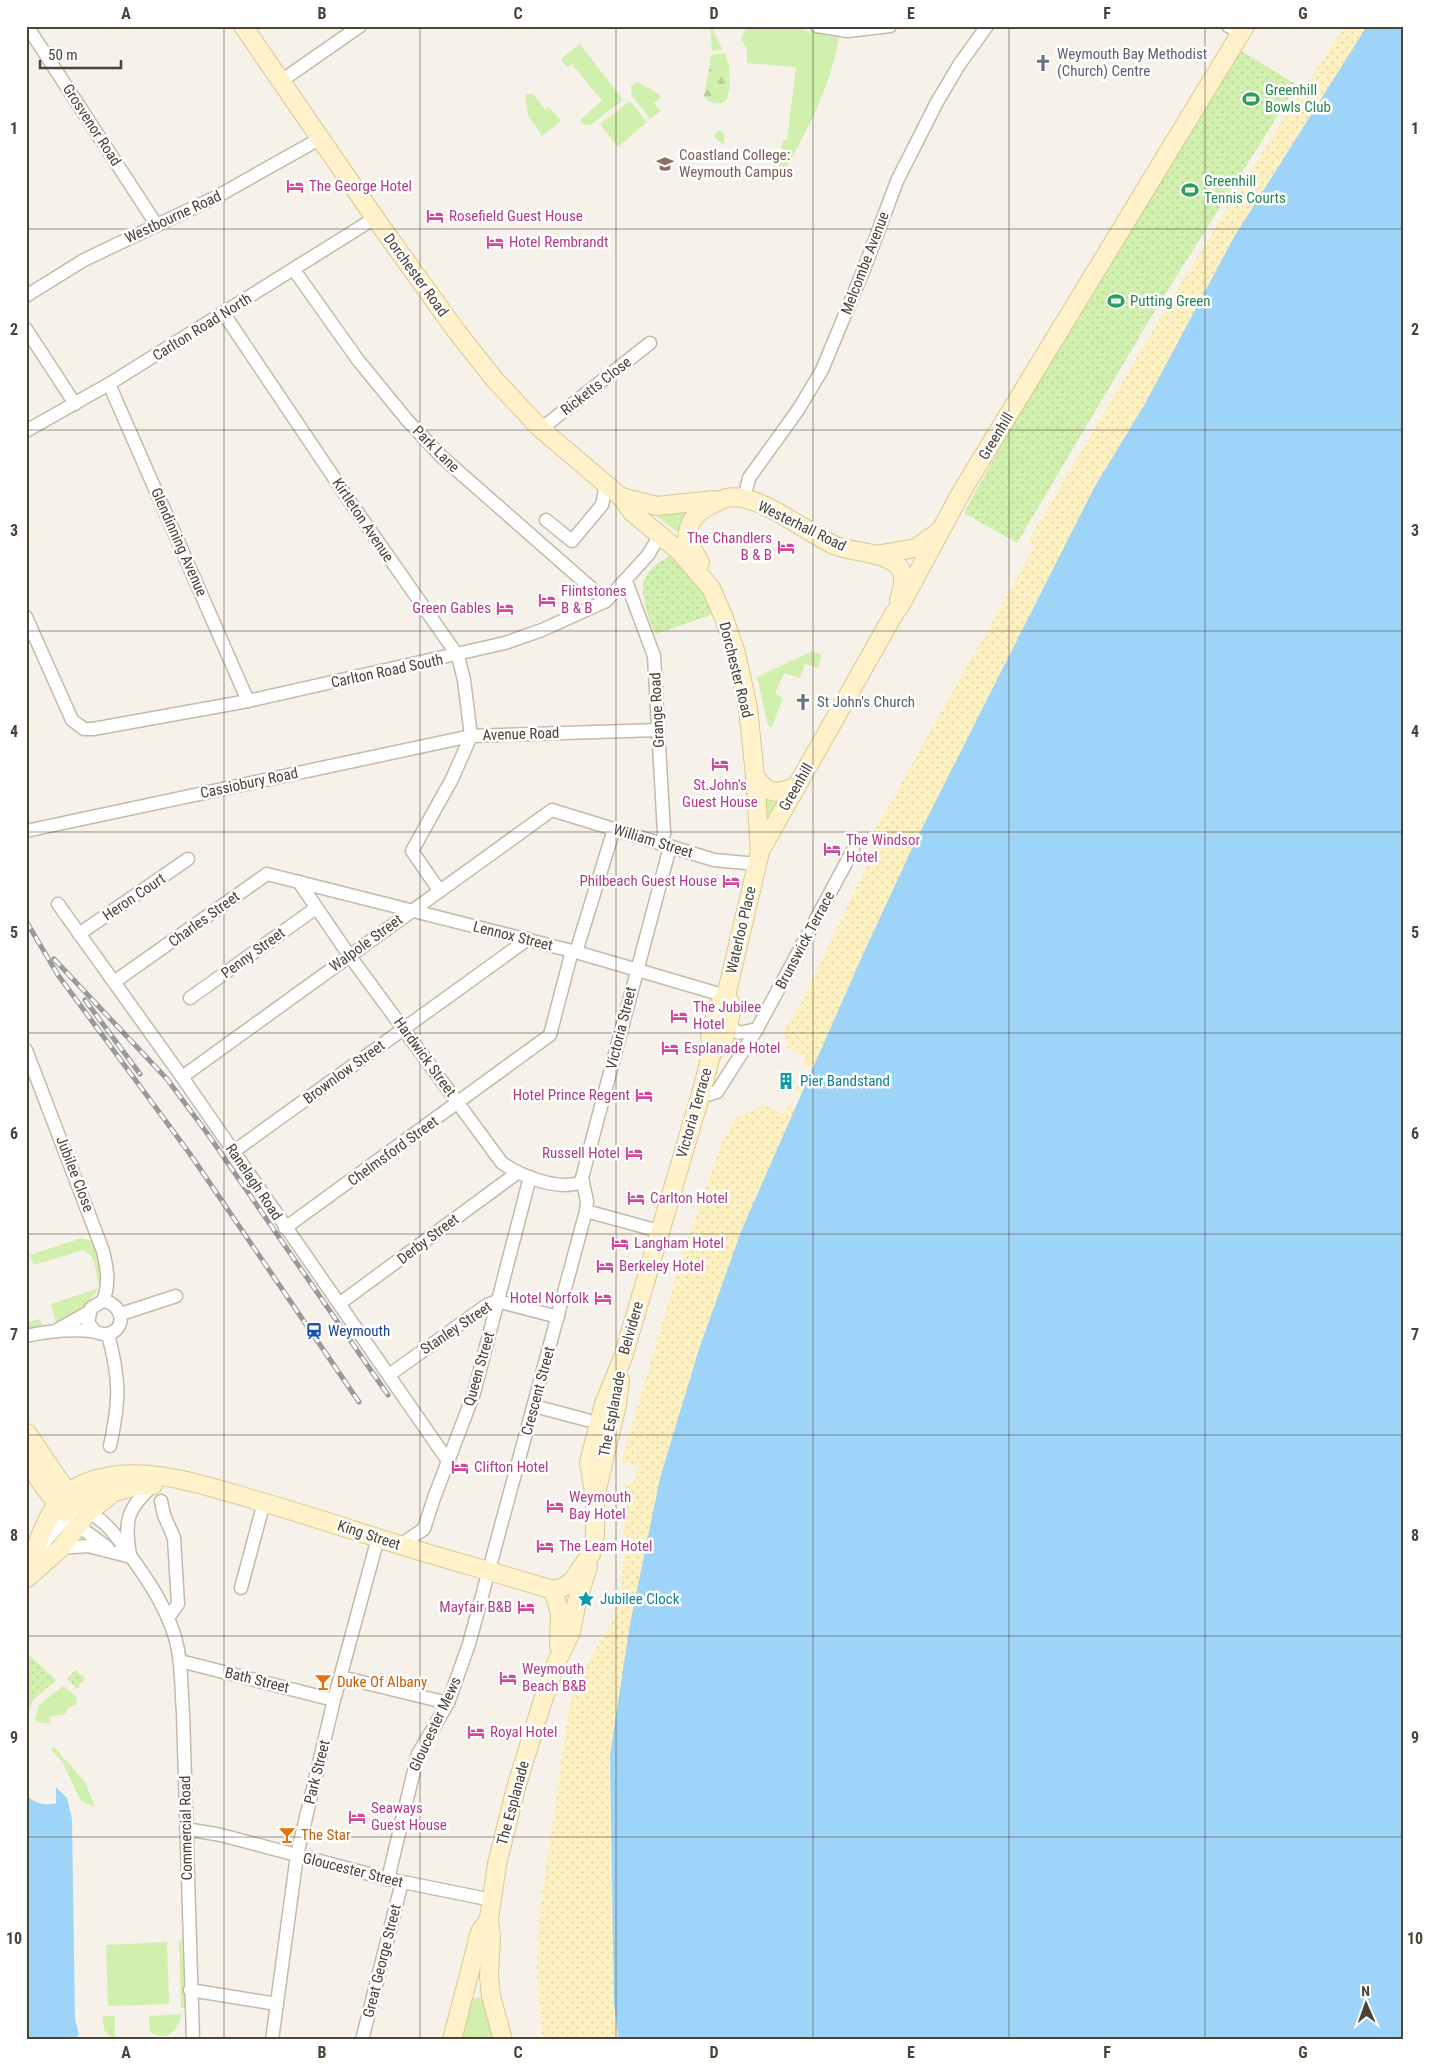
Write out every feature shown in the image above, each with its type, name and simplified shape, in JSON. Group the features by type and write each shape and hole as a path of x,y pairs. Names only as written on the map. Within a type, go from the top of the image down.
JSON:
{"main road":[{"name":"Dorchester Road","path":"243,26 375,218 465,343 495,380 541,429 621,497 632,512 695,566 711,588 736,653 748,708 755,776 758,858"},
{"name":"Greenhill","path":"758,858 796,786 900,606 962,491 1238,28"},
{"name":"Dorchester Road","path":"621,497 657,506 670,506 725,498"},
{"name":"Westerhall Road","path":"711,588 708,575 690,547 687,539 688,528 692,519 698,513 725,498 744,498 760,504 835,545 875,555 895,564 901,570 903,581 894,614"},
{"name":"Westerhall Road","path":"875,555 916,548 942,528"},
{"path":"755,776 763,787 774,792 781,793 796,786"},
{"name":"Waterloo Place","path":"726,996 758,858"},
{"path":"712,1052 722,1046 729,1021 732,1005 726,996"},
{"name":"Victoria Terrace","path":"659,1231 700,1098 712,1052 710,1034 718,1007 726,996"},
{"name":"Belvidere","path":"595,1499 589,1462 593,1422 623,1357 659,1231"},
{"name":"The Esplanade","path":"502,2039 491,1996 488,1958 491,1937 489,1919 497,1864 516,1788 557,1661 571,1632 577,1601 585,1582 595,1535 595,1499 617,1405 623,1357"},
{"name":"Commercial Road","path":"26,1432 73,1509"},
{"name":"Commercial Road","path":"26,1439 31,1467 73,1509"},
{"name":"King Street","path":"73,1509 86,1482 124,1475 152,1475 185,1480 264,1502 400,1545 553,1590"},
{"name":"King Street","path":"73,1509 120,1490 185,1480"},
{"path":"26,1577 61,1548 73,1509"},
{"path":"26,1577 44,1524 73,1509"},
{"path":"553,1590 562,1588 572,1581 591,1554"},
{"name":"The Esplanade","path":"553,1590 560,1613 561,1634 557,1661"},
{"name":"The Esplanade","path":"452,2040 480,1932 489,1919"},
{"path":"464,1998 472,1990 478,1990 491,1996"}],"street":[{"name":"Grosvenor Road","path":"27,26 156,224"},
{"path":"281,81 360,26"},
{"path":"817,26 848,31 890,26"},
{"name":"Melcombe Avenue","path":"744,498 749,478 798,410 822,370 864,269 897,181 937,102 959,65 987,26"},
{"name":"Westbourne Road","path":"26,296 84,260 216,197 321,138"},
{"name":"Carlton Road North","path":"26,431 109,384 224,314 375,218"},
{"name":"Park Lane","path":"294,270 358,360 407,420 442,457 606,601"},
{"name":"Kirtleton Avenue","path":"224,314 353,506 458,656 464,680 471,736"},
{"path":"26,329 75,404"},
{"name":"Ricketts Close","path":"541,429 650,343"},
{"name":"Glendinning Avenue","path":"109,384 248,701"},
{"path":"546,520 572,541 602,505 606,485"},
{"name":"Carlton Road South","path":"26,617 72,720 76,725 93,730 248,701 458,656 505,643 542,630 606,601 648,555 660,535"},
{"name":"Grange Road","path":"626,581 654,656 666,845"},
{"name":"Avenue Road","path":"439,890 412,851 455,772 471,736 658,730"},
{"name":"Cassiobury Road","path":"26,830 471,736"},
{"name":"William Street","path":"552,810 714,860 758,858"},
{"name":"Walpole Street","path":"182,1077 552,810"},
{"name":"Chelmsford Street","path":"285,1228 550,1035 574,952 614,829"},
{"name":"Victoria Street","path":"586,1211 587,1201 582,1182 666,845"},
{"name":"Brunswick Terrace","path":"700,1098 717,1092 757,1029 853,850"},
{"name":"Heron Court","path":"79,934 188,859"},
{"name":"Charles Street","path":"114,982 267,874 299,882"},
{"name":"Lennox Street","path":"299,882 528,939 726,996"},
{"name":"Hardwick Street","path":"299,882 502,1163 523,1175 565,1186 582,1182"},
{"name":"Ranelagh Road","path":"58,904 182,1077 448,1461"},
{"name":"Penny Street","path":"190,998 316,908"},
{"name":"Brownlow Street","path":"233,1152 528,939"},
{"path":"729,1021 731,1027 739,1033 757,1029"},
{"name":"Jubilee Close","path":"26,1050 103,1251 108,1276 107,1291 103,1301"},
{"name":"Queen Street","path":"400,1545 424,1529 474,1393 497,1301 523,1175"},
{"name":"Derby Street","path":"338,1304 523,1175"},
{"path":"586,1211 659,1231"},
{"name":"Crescent Street","path":"490,1571 586,1211"},
{"path":"121,1314 176,1296"},
{"path":"26,1336 57,1330 108,1334 117,1329 121,1314 114,1304 103,1301 94,1305 89,1312 57,1330"},
{"name":"Stanley Street","path":"389,1375 487,1305 497,1301 558,1317"},
{"path":"89,1312 88,1323 95,1332"},
{"path":"26,1347 42,1332"},
{"path":"108,1334 116,1364 118,1397 110,1446"},
{"path":"534,1406 593,1422"},
{"path":"131,1557 126,1529 128,1519 132,1508 154,1484"},
{"path":"162,1501 164,1515 174,1538 177,1594 177,1608 168,1618"},
{"path":"241,1588 264,1502"},
{"name":"Commercial Road","path":"73,1509 112,1551"},
{"name":"Commercial Road","path":"73,1509 110,1529 153,1586 168,1618 180,1661 192,2040"},
{"name":"Park Street","path":"272,2040 297,1855 334,1700 378,1538"},
{"name":"Commercial Road","path":"61,1548 88,1546 131,1557"},
{"name":"Gloucester Mews","path":"388,1879 418,1754 431,1736 448,1703 469,1644 490,1571"},
{"name":"Bath Street","path":"180,1661 334,1700"},
{"path":"340,1677 448,1703"},
{"name":"Gloucester Street","path":"186,1829 221,1835 388,1879 492,1900"},
{"name":"Great George Street","path":"362,2040 402,1882"},
{"path":"190,1990 277,2004"}],"green space":[{"path":"747,26 787,26 839,38 835,58 822,96 806,132 776,184 783,140 787,140 796,67 747,63 747,49 741,39"},
{"path":"711,27 723,50 712,51"},
{"path":"580,44 623,100 590,125 584,125 580,120 602,101 572,64 567,67 561,59"},
{"path":"1238,49 1297,85 1154,312 1017,543 964,513 1059,340"},
{"path":"725,53 729,66 709,69 711,55"},
{"path":"729,66 730,87 726,101 716,103 709,101 704,96 709,69"},
{"path":"637,82 656,92 661,97 654,103 660,111 650,119 632,96 631,86"},
{"path":"525,94 533,94 545,110 549,107 561,121 542,136 528,115"},
{"path":"630,101 647,122 618,147 600,124"},
{"path":"720,130 724,134 724,145 713,136"},
{"path":"716,147 719,153 714,162 697,162"},
{"path":"647,508 688,510 677,532"},
{"path":"669,557 678,557 704,588 714,614 656,634 646,610 643,585 646,576 653,568"},
{"path":"812,651 822,655 818,668 805,664 800,678 784,673 775,694 783,698 772,727 768,726 757,677"},
{"path":"764,796 784,797 763,838"},
{"path":"82,1238 92,1241 99,1256 102,1274 99,1284 93,1260 83,1250 34,1265 30,1255"},
{"path":"99,1288 75,1318 57,1325 51,1304"},
{"path":"40,1319 42,1325 26,1330 26,1323"},
{"path":"26,1652 56,1680 33,1700 26,1719"},
{"path":"75,1670 85,1678 77,1688 67,1679"},
{"path":"63,1686 76,1696 77,1704 67,1709 65,1714 49,1717 50,1724 38,1722 35,1719 39,1705"},
{"path":"54,1747 85,1782 95,1807 81,1801 63,1763 51,1749"},
{"path":"179,1939 182,1942 185,2008 181,2008"},
{"path":"167,1942 169,2004 108,2006 106,1945"},
{"path":"478,1997 485,2001 492,2040 456,2040 468,2000"},
{"path":"182,2014 177,2026 170,2034 162,2036 150,2032 149,2016"},
{"path":"103,2016 115,2016 115,2037 111,2037 104,2030"}],"sand":[{"path":"1346,26 1403,26 794,2040 542,2040 537,1975 539,1917 570,1703 585,1667 613,1620 621,1599 626,1483 633,1484 638,1466 621,1462 684,1250 722,1142 736,1118 761,1107 762,1104 784,1114 789,1105 798,1109 804,1096 795,1091 801,1079 809,1082 815,1070 803,1064 806,1056 787,1048 788,1042 783,1033 799,1007 870,859 872,845 880,845 880,836 872,835 1035,546 1028,541 1222,216"}],"water":[{"path":"1367,26 1403,26 1403,2040 619,2040 614,2004 610,1755 630,1624 660,1478 699,1349 742,1229 860,961 915,842 1094,488 1146,402 1234,237"},
{"path":"56,1787 67,1798 72,1819 75,2020 79,2034 75,2040 26,2040 26,1795 40,1804 56,1803"}],"railway":[{"path":"26,921 58,975 190,1154 359,1402"},
{"path":"54,959 167,1079 207,1133 388,1395"},
{"path":"85,1000 140,1074"}],"place":[{"name":"Weymouth Bay Methodist (Church) Centre","path":"1043,63"},
{"name":"Greenhill Bowls Club","path":"1251,99"},
{"name":"Coastland College: Weymouth Campus","path":"665,164"},
{"name":"The George Hotel","path":"295,186"},
{"name":"Greenhill Tennis Courts","path":"1190,190"},
{"name":"Rosefield Guest House","path":"435,216"},
{"name":"Hotel Rembrandt","path":"495,242"},
{"name":"Putting Green","path":"1116,301"},
{"name":"The Chandlers B & B","path":"786,547"},
{"name":"Flintstones B & B","path":"547,600"},
{"name":"Green Gables","path":"505,608"},
{"name":"St John's Church","path":"803,702"},
{"name":"St.John's Guest House","path":"720,764"},
{"name":"The Windsor Hotel","path":"832,849"},
{"name":"Philbeach Guest House","path":"731,881"},
{"name":"The Jubilee Hotel","path":"679,1016"},
{"name":"Esplanade Hotel","path":"670,1048"},
{"name":"Pier Bandstand","path":"786,1081"},
{"name":"Hotel Prince Regent","path":"644,1095"},
{"name":"Russell Hotel","path":"634,1153"},
{"name":"Carlton Hotel","path":"636,1198"},
{"name":"Langham Hotel","path":"620,1243"},
{"name":"Berkeley Hotel","path":"605,1266"},
{"name":"Hotel Norfolk","path":"603,1298"},
{"name":"Weymouth","path":"314,1331"},
{"name":"Clifton Hotel","path":"460,1467"},
{"name":"Weymouth Bay Hotel","path":"555,1506"},
{"name":"The Leam Hotel","path":"545,1546"},
{"name":"Jubilee Clock","path":"586,1599"},
{"name":"Mayfair B&B","path":"526,1607"},
{"name":"Weymouth Beach B&B","path":"508,1678"},
{"name":"Duke Of Albany","path":"323,1682"},
{"name":"Royal Hotel","path":"476,1732"},
{"name":"Seaways Guest House","path":"357,1817"},
{"name":"The Star","path":"287,1835"}]}
